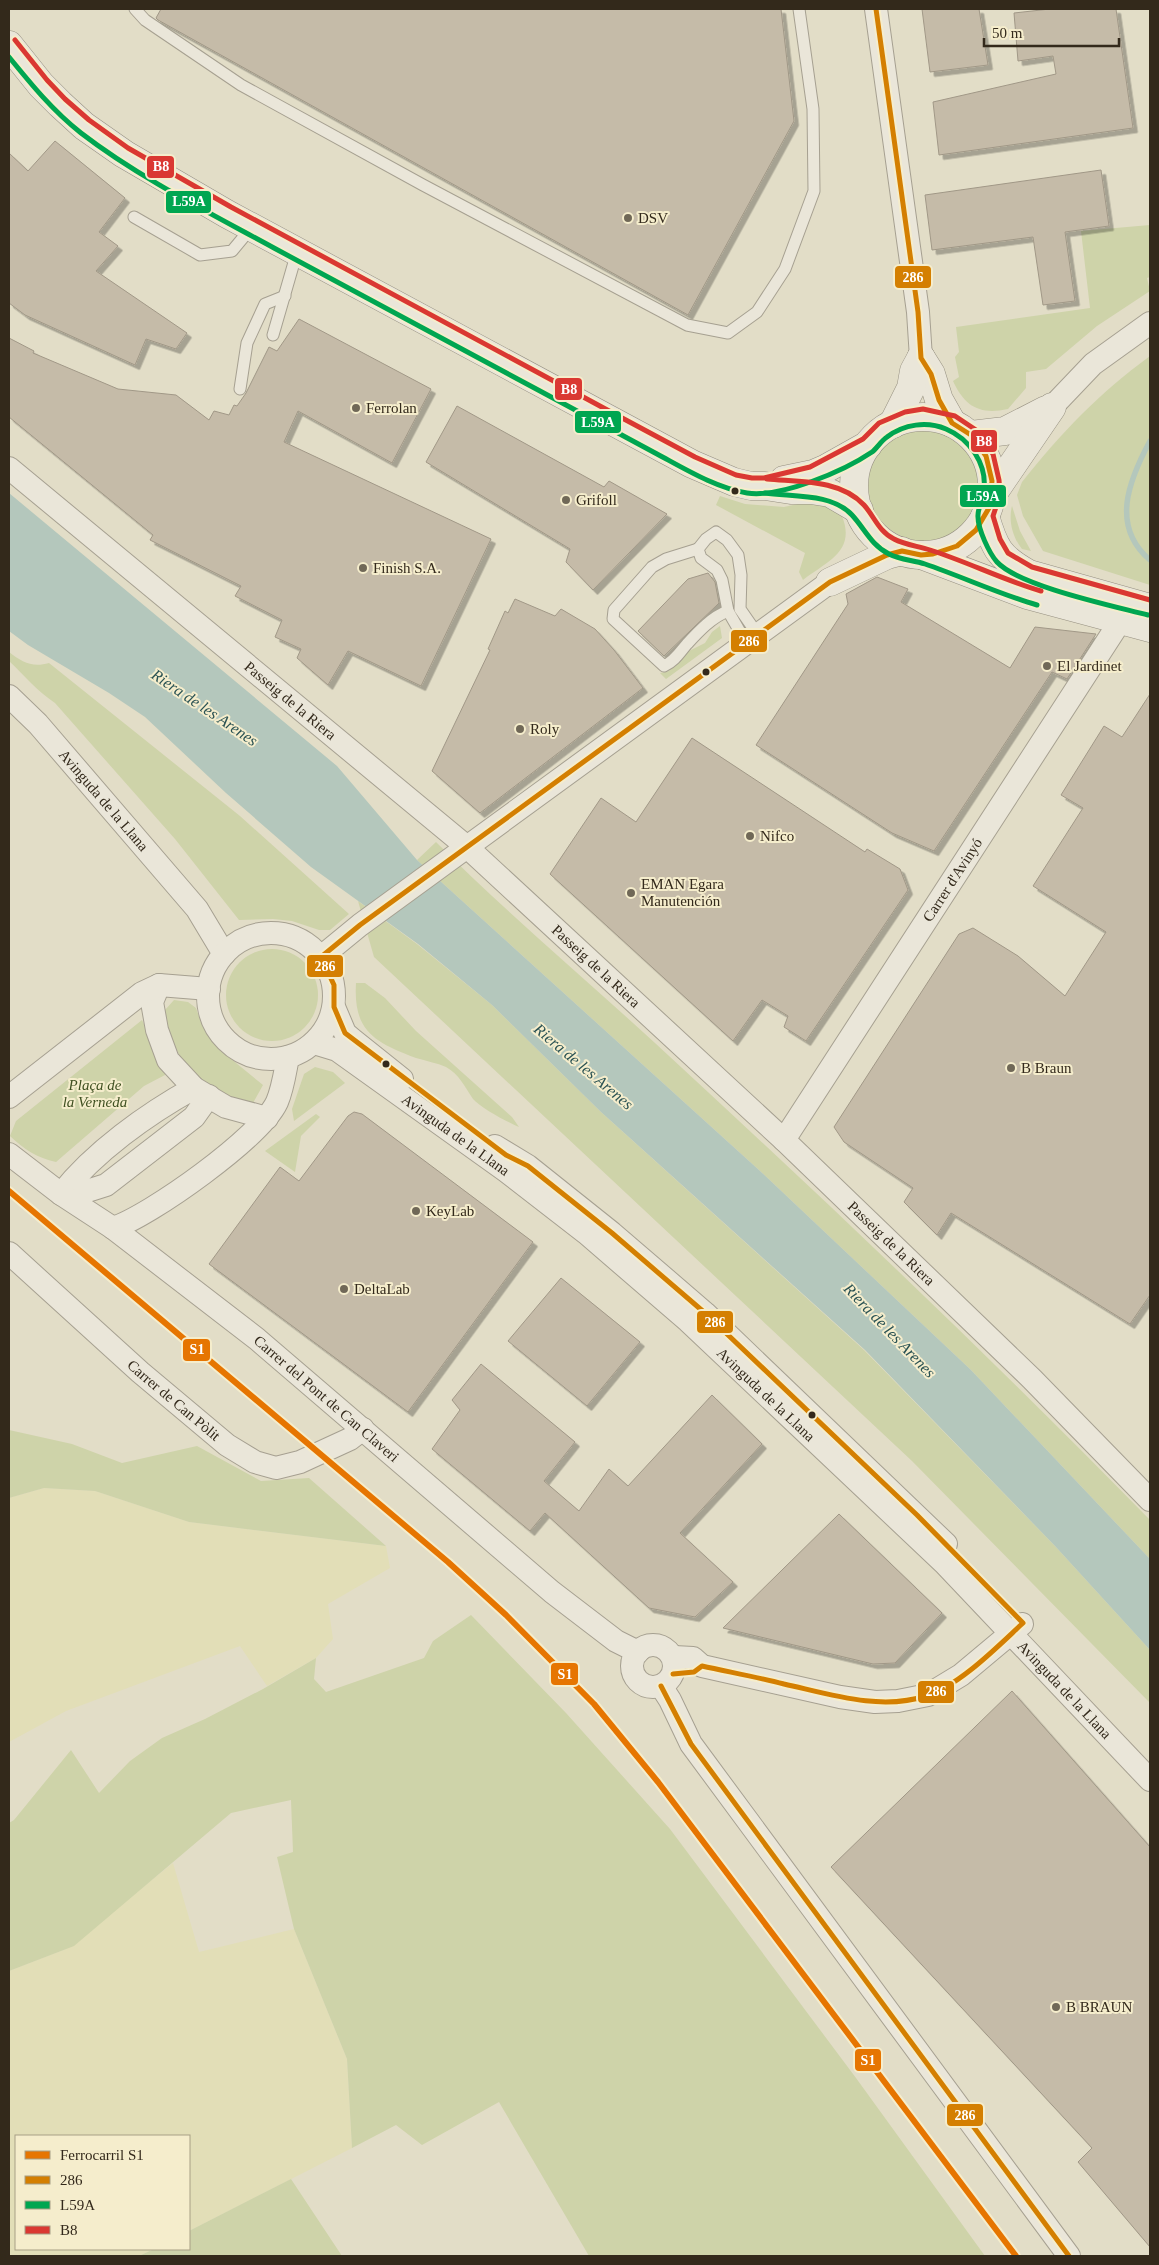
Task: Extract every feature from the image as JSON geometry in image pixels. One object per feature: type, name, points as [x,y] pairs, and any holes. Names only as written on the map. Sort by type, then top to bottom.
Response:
[{"type":"main road","points":[[9,45],[41,85],[84,126],[124,154],[297,252],[692,464],[734,482],[751,486],[830,493],[861,514]]},
{"type":"main road","points":[[893,424],[910,388],[914,371],[921,358],[931,374],[939,400],[961,429],[979,445],[988,462],[992,481],[988,505],[998,551],[1013,566],[1029,574],[1150,608]]},
{"type":"main road","points":[[1052,406],[1014,428],[1005,431],[961,429],[937,418],[922,416],[893,424],[883,430],[868,445],[861,456],[855,477],[856,499],[861,514],[872,532],[881,540],[912,553],[1027,595],[1150,628]]},
{"type":"main road","points":[[830,582],[887,555],[934,554],[957,546],[976,530],[988,505],[1052,406]]},
{"type":"main road","points":[[766,486],[820,471],[868,445]]},
{"type":"main road","points":[[830,582],[848,561],[856,546],[861,514]]},
{"type":"street","points":[[876,9],[918,312],[921,358]]},
{"type":"street","points":[[1052,406],[1093,364],[1150,323]]},
{"type":"street","name":"Passeig de la Riera","points":[[9,468],[459,853],[784,1140],[1032,1379],[1150,1500]]},
{"type":"street","points":[[322,957],[360,925],[830,582]]},
{"type":"street","name":"Carrer d'Avinyó","points":[[784,1140],[1121,620]]},
{"type":"street","name":"Avinguda de la Llana","points":[[9,696],[38,724],[197,908],[214,923],[241,940]]},
{"type":"street","name":"Avinguda de la Llana","points":[[197,908],[224,954]]},
{"type":"street","points":[[262,933],[284,934],[305,942],[322,957],[334,985],[334,1007],[327,1025],[314,1043],[300,1052],[279,1059],[256,1058],[242,1053],[225,1040],[217,1029],[209,1008],[211,976],[224,954],[241,940],[262,933]]},
{"type":"street","points":[[9,1096],[142,992],[159,985],[209,989]]},
{"type":"street","points":[[159,985],[152,1002],[157,1030],[168,1060],[202,1092],[226,1106],[266,1118]]},
{"type":"street","name":"Avinguda de la Llana","points":[[334,1007],[345,1033],[352,1039],[506,1155],[528,1166],[612,1233],[705,1314],[917,1515],[1150,1780]]},
{"type":"street","name":"Avinguda de la Llana","points":[[314,1043],[337,1050],[499,1166],[586,1233],[688,1321],[768,1395],[944,1563],[1017,1628],[1150,1757]]},
{"type":"street","points":[[113,1228],[129,1223],[184,1187],[256,1131],[277,1102],[288,1057]]},
{"type":"street","points":[[61,1194],[84,1192],[106,1185],[194,1117],[202,1092]]},
{"type":"street","name":"Carrer del Pont de Can Claveri","points":[[9,1154],[61,1194],[113,1228],[257,1339],[552,1592],[616,1641],[638,1652]]},
{"type":"street","name":"Carrer de Can Pòlit","points":[[9,1253],[140,1372],[227,1445],[254,1462],[276,1468],[300,1462],[350,1439],[363,1429]]},
{"type":"street","points":[[1017,1628],[961,1675],[928,1695],[898,1701],[875,1702],[840,1697],[702,1666],[694,1672],[669,1673],[652,1688],[637,1680],[633,1672],[632,1663],[643,1647],[655,1644],[666,1648],[669,1673],[670,1700],[690,1744],[1069,2256]]},
{"type":"lane","points":[[135,9],[145,20],[241,85],[422,185],[687,325],[728,333],[757,312],[786,269],[814,191],[813,109],[800,9]]},
{"type":"lane","points":[[134,217],[200,255],[232,251],[252,227]]},
{"type":"lane","points":[[273,335],[297,252]]},
{"type":"lane","points":[[240,388],[247,343],[265,304],[285,296]]},
{"type":"lane","points":[[728,611],[716,616],[671,662],[664,666],[612,620],[614,610],[652,567],[666,559],[698,549],[706,539],[716,532],[727,540],[738,555],[741,575],[740,609],[752,640]]},
{"type":"lane","points":[[698,549],[701,558],[716,570],[722,580],[728,611],[752,640]]},
{"type":"shaded area","points":[[44,1488],[95,1491],[189,1522],[386,1546],[390,1568],[328,1604],[333,1639],[316,1658],[267,1686],[240,1646],[66,1711],[9,1742],[9,1498]]},
{"type":"shaded area","points":[[173,1863],[199,1952],[294,1929],[347,2059],[352,2148],[190,2230],[190,2135],[15,2135],[15,2250],[152,2250],[139,2256],[9,2256],[9,1971],[66,1949]]},
{"type":"green space","points":[[1150,225],[1150,277],[1147,278],[1150,291],[1097,326],[1046,369],[1026,372],[1026,388],[1008,409],[998,411],[981,410],[968,403],[953,381],[959,377],[955,357],[959,352],[956,327],[1090,308],[1081,231]]},
{"type":"green space","points":[[1150,356],[1150,585],[1043,551],[1023,516],[1017,495],[1022,482],[1066,430],[1097,399]]},
{"type":"green space","points":[[924,429],[945,433],[964,445],[976,464],[980,485],[976,506],[964,525],[945,537],[924,541],[903,537],[884,525],[872,506],[868,485],[872,464],[884,445],[903,433]]},
{"type":"green space","points":[[720,496],[745,504],[784,507],[802,503],[823,504],[842,516],[845,538],[842,547],[830,561],[803,580],[799,572],[805,553],[716,505]]},
{"type":"green space","points":[[1012,506],[1020,531],[1031,551],[1022,549],[1016,540],[1011,523]]},
{"type":"green space","points":[[720,626],[722,638],[666,679],[660,673],[669,671],[689,651],[705,643],[712,632]]},
{"type":"green space","points":[[9,652],[18,659],[28,663],[37,665],[49,663],[240,816],[349,914],[330,930],[319,930],[292,921],[273,919],[239,920],[175,839],[55,703],[9,661]]},
{"type":"green space","points":[[436,842],[489,894],[655,1043],[781,1160],[1090,1459],[1150,1520],[1150,1559],[971,1370],[759,1170],[417,860]]},
{"type":"green space","points":[[358,901],[417,944],[492,1005],[601,1112],[864,1350],[1055,1546],[1150,1650],[1150,1703],[912,1461],[374,957]]},
{"type":"green space","points":[[272,949],[290,952],[305,962],[315,977],[318,995],[315,1013],[305,1028],[290,1038],[272,1041],[254,1038],[239,1028],[229,1013],[226,995],[229,977],[239,962],[254,952]]},
{"type":"green space","points":[[356,983],[365,983],[385,998],[416,1031],[512,1117],[519,1127],[477,1103],[451,1070],[401,1052],[378,1040],[363,1024],[358,1013]]},
{"type":"green space","points":[[174,1000],[188,1002],[196,1008],[203,1027],[225,1054],[263,1085],[253,1103],[240,1104],[211,1091],[186,1069],[166,1028],[165,1010]]},
{"type":"green space","name":"Plaça de la Verneda","points":[[142,1020],[165,1067],[165,1075],[144,1086],[56,1162],[31,1152],[10,1136],[16,1121]]},
{"type":"green space","points":[[315,1067],[333,1072],[345,1083],[294,1121],[292,1109],[304,1074]]},
{"type":"green space","points":[[316,1114],[320,1117],[301,1136],[295,1172],[265,1151]]},
{"type":"green space","points":[[9,1430],[72,1444],[122,1463],[197,1446],[261,1481],[309,1478],[386,1546],[189,1522],[95,1491],[44,1488],[9,1498]]},
{"type":"green space","points":[[471,1615],[566,1713],[670,1829],[856,2078],[985,2256],[589,2256],[499,2102],[422,2145],[396,2125],[352,2148],[347,2059],[294,1929],[277,1857],[293,1852],[291,1800],[231,1813],[74,1946],[9,1971],[9,1823],[14,1820],[71,1750],[99,1793],[130,1761],[162,1738],[205,1719],[263,1689],[316,1658],[314,1679],[326,1692],[424,1658],[433,1641]]},
{"type":"green space","points":[[291,2179],[342,2256],[139,2256],[152,2250],[190,2250],[190,2230]]},
{"type":"water","name":"Riera de les Arenes","points":[[9,493],[337,766],[417,860],[759,1170],[971,1370],[1150,1559],[1150,1650],[1055,1546],[865,1350],[601,1112],[492,1005],[418,944],[311,867],[226,793],[145,717],[109,693],[28,645],[9,631]]},
{"type":"building","name":"DSV","points":[[161,9],[781,9],[794,121],[688,315],[158,20],[156,18]]},
{"type":"building","points":[[922,9],[979,9],[988,65],[930,72]]},
{"type":"building","points":[[1050,9],[1116,9],[1133,128],[939,155],[933,102],[1056,74],[1053,56],[1018,61],[1014,13]]},
{"type":"building","points":[[55,141],[125,198],[99,232],[118,246],[96,271],[187,333],[176,349],[146,339],[135,365],[25,315],[9,303],[9,153],[28,171]]},
{"type":"building","points":[[1101,170],[1109,226],[1065,232],[1075,301],[1043,305],[1033,237],[932,250],[925,195]]},
{"type":"building","points":[[299,319],[431,389],[392,463],[298,411],[284,442],[491,539],[421,686],[348,651],[328,685],[297,658],[301,649],[275,637],[282,620],[235,596],[241,586],[150,540],[153,535],[9,417],[9,338],[34,351],[33,353],[118,389],[176,395],[209,420],[214,411],[229,415],[234,405],[237,406],[246,393],[269,347],[277,351]]},
{"type":"building","name":"Grifoll","points":[[457,406],[604,487],[609,481],[667,514],[593,590],[566,562],[570,549],[426,462]]},
{"type":"building","points":[[708,573],[715,582],[719,603],[664,656],[638,631],[688,579]]},
{"type":"building","points":[[877,577],[908,589],[901,602],[1010,668],[1035,627],[1096,634],[1067,679],[1052,672],[934,851],[892,833],[756,745],[848,604],[846,594]]},
{"type":"building","name":"Roly","points":[[515,599],[555,616],[561,609],[595,629],[643,688],[480,813],[432,771],[490,650],[488,649],[505,611],[508,613]]},
{"type":"building","name":"B Braun","points":[[1150,694],[1150,1295],[1130,1324],[951,1213],[937,1235],[904,1202],[913,1188],[844,1142],[834,1127],[959,934],[973,928],[1018,956],[1065,996],[1106,932],[1033,886],[1083,808],[1061,795],[1104,726],[1122,737]]},
{"type":"building","points":[[692,738],[865,852],[867,849],[900,869],[908,890],[806,1041],[784,1027],[788,1016],[762,1000],[733,1041],[550,874],[601,798],[636,822]]},
{"type":"building","points":[[354,1112],[362,1114],[533,1242],[408,1412],[209,1264],[280,1167],[299,1181],[348,1116]]},
{"type":"building","points":[[561,1278],[640,1342],[587,1406],[508,1341]]},
{"type":"building","points":[[481,1364],[575,1442],[544,1481],[579,1511],[609,1469],[628,1486],[712,1395],[762,1444],[680,1533],[733,1582],[695,1617],[649,1608],[545,1513],[530,1531],[432,1449],[460,1410],[452,1400]]},
{"type":"building","points":[[839,1514],[942,1613],[895,1663],[873,1664],[723,1628]]},
{"type":"building","name":"B BRAUN","points":[[1012,1691],[1150,1847],[1150,2247],[1078,2162],[1092,2148],[831,1867]]},
{"type":"waterway","points":[[1150,441],[1136,471],[1127,502],[1127,518],[1130,533],[1138,547],[1150,560]]},
{"type":"rail line","name":"S1","points":[[9,1191],[448,1562],[506,1615],[594,1704],[658,1782],[1016,2256]]},
{"type":"transit line","name":"286","points":[[673,1674],[694,1672],[702,1666],[855,1699],[891,1702],[909,1700],[939,1691],[952,1683],[990,1654],[1023,1623],[917,1515],[705,1313],[612,1233],[528,1166],[506,1155],[345,1033],[334,1007],[334,985],[321,957],[360,925],[830,582],[887,555],[902,551],[921,555],[933,554],[957,546],[976,530],[989,508],[992,481],[986,456],[971,435],[952,423],[939,400],[931,374],[921,358],[918,312],[876,9]]},
{"type":"transit line","name":"B8","points":[[15,40],[65,99],[89,120],[128,148],[231,207],[624,419],[695,457],[736,475],[764,478],[810,467],[863,439],[879,423],[905,412],[923,409],[955,416],[976,430],[993,454],[999,480],[1000,495],[993,516],[1000,539],[1008,553],[1032,567],[1150,600]]},
{"type":"transit line","name":"L59A","points":[[9,57],[61,116],[81,133],[126,165],[200,208],[340,284],[679,466],[724,487],[747,493],[761,493],[812,482],[872,452],[885,439],[901,429],[916,425],[931,425],[955,433],[975,453],[983,471],[984,493],[979,507],[978,522],[985,541],[997,562],[1008,571],[1045,587],[1148,615]]},
{"type":"transit line","name":"B8","points":[[767,479],[819,483],[843,490],[864,505],[884,532],[894,539],[944,555],[1041,591]]},
{"type":"transit line","name":"L59A","points":[[765,493],[811,497],[834,503],[852,515],[877,546],[889,554],[925,564],[1037,605]]},
{"type":"transit line","name":"286","points":[[661,1686],[691,1744],[1069,2256]]},
{"type":"place","name":"DSV","points":[[628,218]]},
{"type":"place","name":"Ferrolan","points":[[356,408]]},
{"type":"place","name":"Grifoll","points":[[566,500]]},
{"type":"place","name":"Finish S.A.","points":[[363,568]]},
{"type":"place","name":"El Jardinet","points":[[1047,666]]},
{"type":"place","name":"Roly","points":[[520,729]]},
{"type":"place","name":"Nifco","points":[[750,836]]},
{"type":"place","name":"EMAN Egara Manutención","points":[[631,893]]},
{"type":"place","name":"B Braun","points":[[1011,1068]]},
{"type":"place","name":"KeyLab","points":[[416,1211]]},
{"type":"place","name":"DeltaLab","points":[[344,1289]]},
{"type":"place","name":"B BRAUN","points":[[1056,2007]]}]
